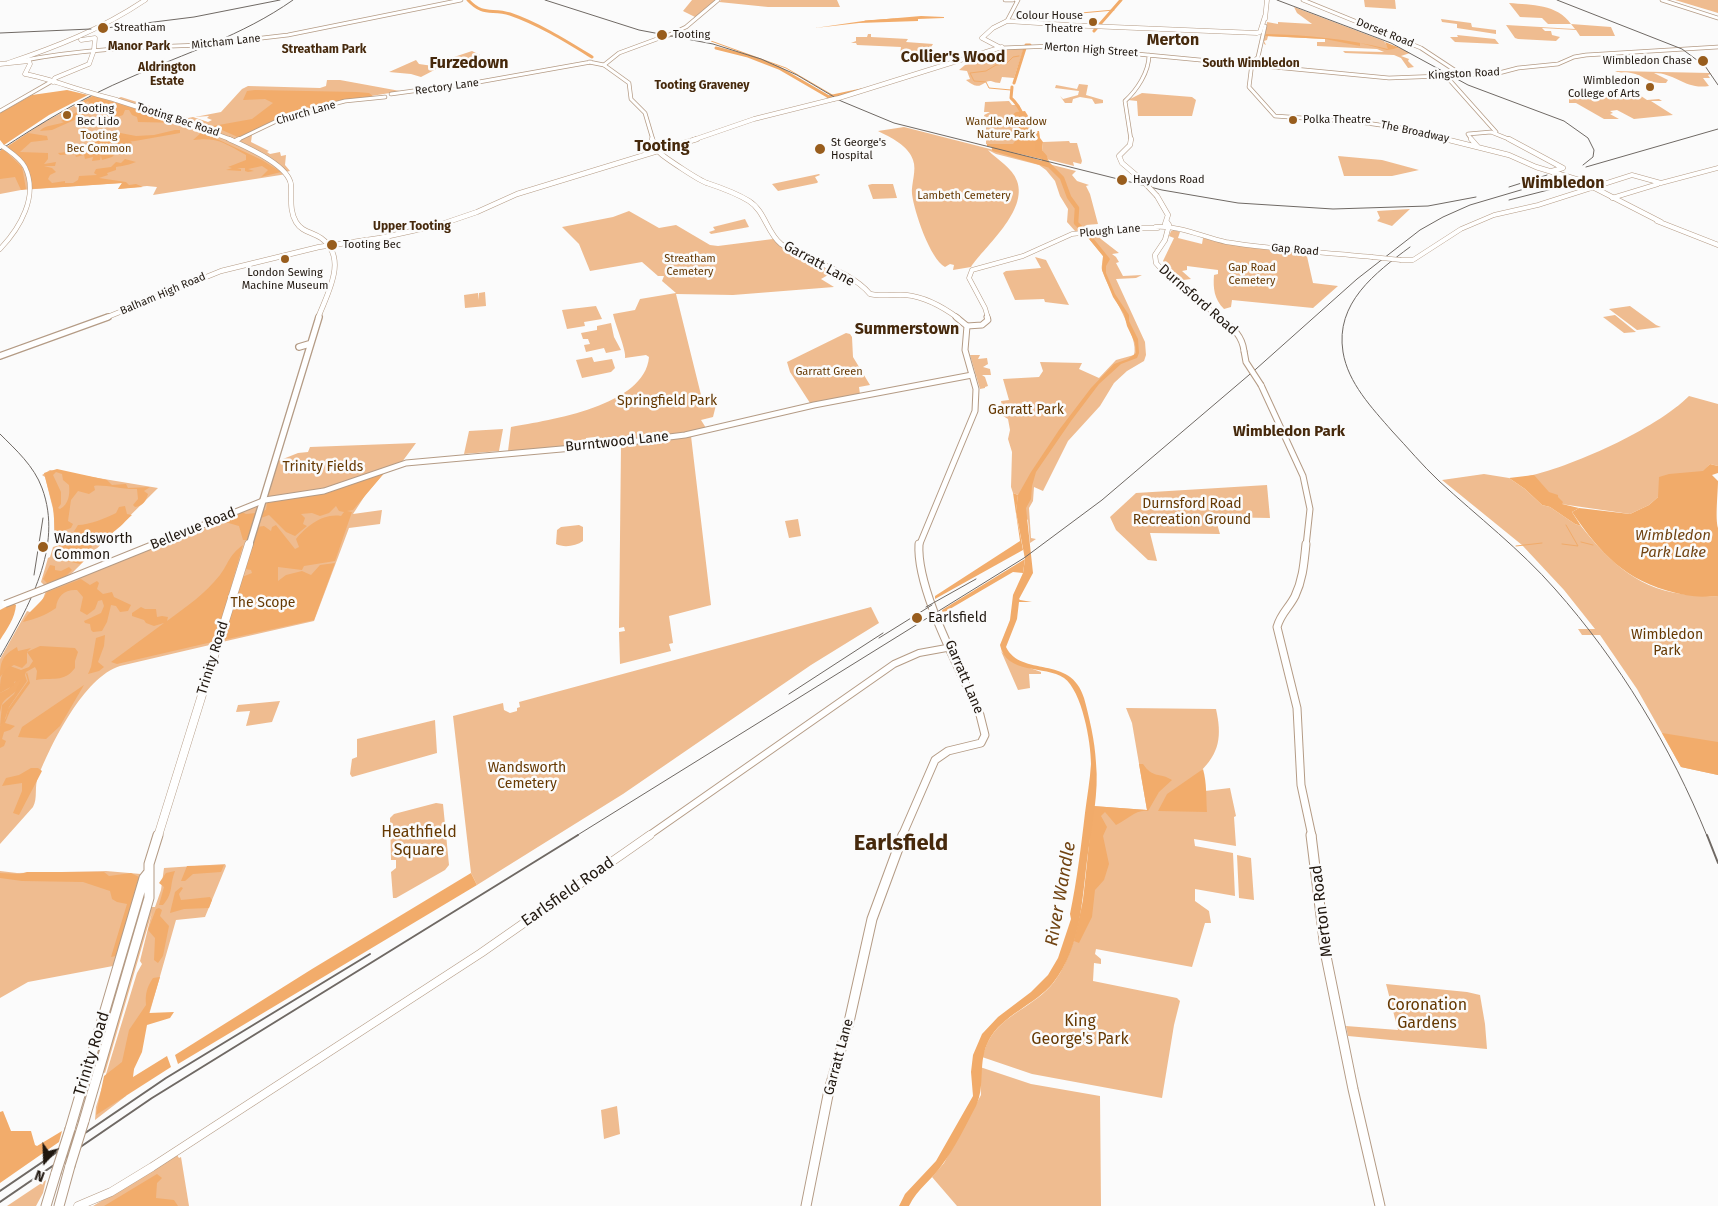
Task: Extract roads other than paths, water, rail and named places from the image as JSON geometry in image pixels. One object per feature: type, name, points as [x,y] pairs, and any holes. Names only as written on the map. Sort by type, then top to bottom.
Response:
[{"type":"highway","points":[[74,40],[113,21],[143,0]]},
{"type":"highway","points":[[1259,34],[1265,26],[1267,0]]},
{"type":"highway","points":[[1259,34],[1265,16]]},
{"type":"highway","points":[[1004,47],[985,41],[983,37],[998,25],[1008,21],[1259,34]]},
{"type":"highway","points":[[0,64],[20,60],[93,31]]},
{"type":"highway","points":[[54,80],[88,64],[94,50],[95,38],[66,42]]},
{"type":"highway","name":"Balham High Road","points":[[0,356],[86,326],[221,271],[286,254],[329,245],[388,237],[434,226],[478,212],[510,197],[706,137],[752,120],[839,98],[1004,47]]},
{"type":"highway","points":[[20,60],[30,60]]},
{"type":"highway","name":"Tooting Bec Road","points":[[30,60],[31,63],[25,74],[54,80],[201,126],[235,141],[288,174],[291,178],[291,209],[298,226],[329,245]]},
{"type":"highway","name":"Trinity Road","points":[[59,1206],[150,898],[149,864],[309,345],[334,277],[335,262],[329,245]]},
{"type":"highway","points":[[299,347],[309,345]]},
{"type":"highway","name":"Trinity Road","points":[[46,1206],[144,878],[148,873]]},
{"type":"main road","name":"Mitcham Lane","points":[[30,60],[54,54],[94,50],[163,45],[202,45],[286,35],[460,0]]},
{"type":"main road","points":[[604,65],[619,52],[667,36],[686,27],[718,0]]},
{"type":"main road","points":[[1005,0],[1015,2],[1008,21]]},
{"type":"main road","name":"Dorset Road","points":[[1303,0],[1421,48],[1462,75]]},
{"type":"main road","points":[[1662,0],[1718,18]]},
{"type":"main road","points":[[1252,63],[1258,59],[1259,34]]},
{"type":"main road","name":"Merton High Street","points":[[1004,47],[1056,46],[1252,63]]},
{"type":"main road","name":"Kingston Road","points":[[1252,63],[1326,70],[1381,78],[1446,76],[1495,74],[1518,68],[1552,65],[1586,55],[1718,47]]},
{"type":"main road","points":[[1149,55],[1149,61],[1136,91],[1124,102],[1129,120],[1131,140],[1128,148],[1119,156],[1122,163],[1157,198],[1168,215],[1166,228]]},
{"type":"main road","name":"Rectory Lane","points":[[383,97],[584,63],[591,62],[604,65]]},
{"type":"main road","name":"The Broadway","points":[[1252,63],[1249,82],[1250,90],[1275,116],[1379,124],[1411,130],[1514,156],[1550,171],[1559,172]]},
{"type":"main road","name":"Garratt Lane","points":[[604,65],[629,83],[631,99],[645,113],[654,142],[660,151],[706,183],[719,186],[753,204],[775,238],[796,253],[843,274],[864,287],[870,294],[909,296],[923,299],[948,310],[967,326],[965,350],[977,396],[975,411],[956,452],[917,550],[924,585],[979,712],[985,730],[985,738],[981,743],[948,751],[935,760],[895,854],[872,919],[849,1022],[829,1090],[806,1206]]},
{"type":"main road","points":[[1446,76],[1496,132],[1563,168],[1559,172],[1594,187],[1654,220],[1718,246]]},
{"type":"main road","points":[[0,111],[54,80]]},
{"type":"main road","name":"Church Lane","points":[[235,141],[288,116],[345,101],[383,97]]},
{"type":"main road","points":[[1479,147],[1468,136],[1469,134],[1496,132]]},
{"type":"main road","points":[[1464,143],[1473,142]]},
{"type":"main road","points":[[0,249],[15,232],[29,198],[25,168],[2,146]]},
{"type":"main road","points":[[1612,198],[1659,183],[1718,168]]},
{"type":"main road","points":[[1594,187],[1635,175],[1659,183]]},
{"type":"main road","name":"Gap Road","points":[[1166,228],[1247,245],[1413,260],[1479,220],[1538,205],[1594,187]]},
{"type":"main road","name":"Plough Lane","points":[[967,326],[982,325],[988,320],[984,302],[971,286],[969,279],[972,270],[1022,257],[1068,235],[1088,232],[1166,228]]},
{"type":"main road","name":"Durnsford Road","points":[[1166,228],[1163,243],[1155,255],[1155,260],[1159,267],[1237,332],[1243,341],[1246,362],[1267,394],[1303,476],[1310,510],[1303,575],[1294,598],[1280,616]]},
{"type":"main road","name":"Burntwood Lane","points":[[261,502],[324,490],[406,463],[658,439],[822,403],[972,375]]},
{"type":"main road","name":"Bellevue Road","points":[[2,605],[261,502]]},
{"type":"main road","name":"Merton Road","points":[[1280,616],[1277,622],[1278,629],[1297,708],[1302,785],[1314,848],[1326,956],[1353,1089],[1380,1206]]},
{"type":"main road","name":"Earlsfield Road","points":[[78,1206],[111,1192],[481,953],[894,664],[919,653],[952,647]]},
{"type":"water","points":[[112,138],[127,138],[132,143],[112,157],[102,160],[101,156],[95,155],[101,144],[110,141]]},
{"type":"water","points":[[1089,233],[1110,259],[1106,266],[1106,273],[1115,294],[1129,315],[1129,321],[1138,339],[1139,353],[1137,358],[1121,364],[1099,384],[1036,472],[1031,499],[1026,508],[1033,573],[1019,599],[1032,602],[1019,602],[1017,619],[1006,647],[1013,656],[1023,662],[1058,671],[1068,676],[1078,684],[1086,705],[1092,729],[1097,785],[1079,921],[1070,954],[1063,969],[1053,983],[1046,991],[1002,1024],[989,1040],[983,1057],[979,1098],[951,1151],[909,1206],[899,1206],[905,1194],[936,1161],[973,1096],[971,1072],[973,1055],[982,1034],[998,1017],[1031,992],[1048,975],[1058,958],[1071,919],[1070,914],[1079,864],[1091,764],[1084,718],[1076,694],[1064,678],[1056,674],[1027,668],[1010,661],[1000,645],[1010,620],[1013,595],[1023,573],[1025,559],[1016,512],[1018,495],[1059,430],[1091,388],[1114,364],[1128,359],[1136,353],[1135,343],[1124,314],[1113,297],[1102,270],[1103,256],[1085,234]]},
{"type":"water","name":"Wimbledon Park Lake","points":[[1710,464],[1718,466],[1718,473],[1712,475],[1718,481],[1718,596],[1702,597],[1681,594],[1658,588],[1628,573],[1604,552],[1582,527],[1572,512],[1579,508],[1630,514],[1649,505],[1658,497],[1659,477],[1669,474],[1703,471]]},
{"type":"water","points":[[40,646],[75,648],[78,652],[75,668],[71,673],[62,678],[36,680],[37,671],[35,667],[26,672],[27,681],[9,707],[4,722],[0,726],[2,705],[14,694],[21,680],[14,682],[14,685],[0,693],[2,674],[10,666],[21,670],[29,667],[33,661],[27,652]]},
{"type":"waterway","points":[[468,0],[479,9],[503,12],[531,23],[592,57]]},
{"type":"waterway","name":"River Wandle","points":[[1094,31],[1121,0]]},
{"type":"waterway","points":[[1015,19],[1114,10]]},
{"type":"waterway","points":[[865,21],[894,19]]},
{"type":"waterway","points":[[711,41],[786,68],[834,96]]},
{"type":"waterway","name":"River Wandle","points":[[1014,83],[1026,45],[1030,45]]},
{"type":"waterway","points":[[716,48],[748,56],[779,68],[829,97]]},
{"type":"waterway","points":[[1011,90],[989,88],[986,82],[974,81],[970,73],[986,71],[996,65],[1006,64],[1013,57],[1019,56]]},
{"type":"waterway","name":"River Wandle","points":[[1012,87],[1011,98],[1021,110],[1032,132],[1032,137],[1038,143],[1037,148],[1045,157],[1044,160],[1062,178],[1069,197],[1077,208],[1076,223],[1089,236]]},
{"type":"waterway","points":[[829,97],[861,90]]},
{"type":"waterway","points":[[994,149],[1048,165]]},
{"type":"waterway","points":[[1562,544],[1578,546],[1566,525]]},
{"type":"waterway","points":[[1581,542],[1593,545]]},
{"type":"waterway","points":[[1516,546],[1542,543]]},
{"type":"tram line","points":[[1277,0],[1391,43],[1468,85],[1564,121],[1588,138],[1594,150],[1593,157],[1583,165]]},
{"type":"tram line","points":[[1509,187],[1547,175]]},
{"type":"railway","points":[[106,28],[194,17],[280,0]]},
{"type":"railway","points":[[0,150],[47,120],[96,93],[233,34],[274,13],[293,0]]},
{"type":"railway","points":[[545,0],[639,30],[713,44],[761,59],[797,75],[841,101],[894,123],[1162,190],[1238,203],[1333,209],[1428,206],[1476,197]]},
{"type":"railway","points":[[1557,0],[1682,49],[1705,66],[1718,85]]},
{"type":"railway","points":[[0,33],[91,29]]},
{"type":"railway","points":[[1586,167],[1718,129]]},
{"type":"railway","points":[[576,836],[1024,558],[1102,500],[1256,369],[1357,279],[1420,230],[1470,205],[1558,179]]},
{"type":"railway","points":[[1509,200],[1560,187]]},
{"type":"railway","points":[[1410,247],[1384,267],[1360,291],[1351,304],[1345,319],[1342,334],[1343,352],[1355,385],[1369,404],[1421,463],[1542,574],[1601,645],[1642,706],[1660,738],[1693,803],[1707,836]]},
{"type":"railway","points":[[0,434],[24,459],[39,480],[48,510],[49,532],[40,576],[21,618],[0,657]]},
{"type":"railway","points":[[34,575],[43,518]]},
{"type":"railway","points":[[926,607],[976,579]]},
{"type":"railway","points":[[879,638],[932,605]]},
{"type":"railway","points":[[789,694],[883,633]]},
{"type":"railway","points":[[0,1202],[152,1098],[578,835]]},
{"type":"railway","points":[[1707,835],[1718,863]]},
{"type":"railway","points":[[0,1191],[166,1078],[370,954]]},
{"type":"place","name":"Colour House Theatre","points":[[1093,22]]},
{"type":"place","name":"Streatham","points":[[103,28]]},
{"type":"place","name":"Tooting","points":[[662,35]]},
{"type":"place","name":"Wimbledon Chase","points":[[1703,61]]},
{"type":"place","name":"Wimbledon College of Arts","points":[[1650,87]]},
{"type":"place","name":"Tooting Bec Lido","points":[[67,115]]},
{"type":"place","name":"Polka Theatre","points":[[1293,120]]},
{"type":"place","name":"St George's Hospital","points":[[820,149]]},
{"type":"place","name":"Haydons Road","points":[[1122,180]]},
{"type":"place","name":"Tooting Bec","points":[[332,245]]},
{"type":"place","name":"London Sewing Machine Museum","points":[[285,259]]},
{"type":"place","name":"Wandsworth Common","points":[[43,547]]},
{"type":"place","name":"Earlsfield","points":[[917,618]]},
{"type":"district","name":"Merton","points":[[1173,41]]},
{"type":"district","name":"Manor Park","points":[[139,47]]},
{"type":"district","name":"Streatham Park","points":[[324,50]]},
{"type":"district","name":"Collier's Wood","points":[[953,58]]},
{"type":"district","name":"Furzedown","points":[[469,64]]},
{"type":"district","name":"South Wimbledon","points":[[1251,64]]},
{"type":"district","name":"Aldrington Estate","points":[[167,75]]},
{"type":"district","name":"Tooting Graveney","points":[[702,86]]},
{"type":"district","name":"Tooting","points":[[662,147]]},
{"type":"district","name":"Wimbledon","points":[[1563,184]]},
{"type":"district","name":"Upper Tooting","points":[[412,227]]},
{"type":"district","name":"Summerstown","points":[[907,330]]},
{"type":"district","name":"Wimbledon Park","points":[[1289,432]]},
{"type":"district","name":"Earlsfield","points":[[901,844]]},
{"type":"park label","name":"Wandle Meadow Nature Park","points":[[1006,128]]},
{"type":"park label","name":"Tooting Bec Common","points":[[99,142]]},
{"type":"park label","name":"Lambeth Cemetery","points":[[964,196]]},
{"type":"park label","name":"Streatham Cemetery","points":[[690,265]]},
{"type":"park label","name":"Gap Road Cemetery","points":[[1252,274]]},
{"type":"park label","name":"Garratt Green","points":[[829,372]]},
{"type":"park label","name":"Springfield Park","points":[[667,401]]},
{"type":"park label","name":"Garratt Park","points":[[1026,410]]},
{"type":"park label","name":"Trinity Fields","points":[[323,467]]},
{"type":"park label","name":"Durnsford Road Recreation Ground","points":[[1192,512]]},
{"type":"park label","name":"The Scope","points":[[263,603]]},
{"type":"park label","name":"Wandsworth Cemetery","points":[[527,776]]},
{"type":"park label","name":"Heathfield Square","points":[[419,842]]},
{"type":"park label","name":"Coronation Gardens","points":[[1427,1015]]},
{"type":"park label","name":"King George's Park","points":[[1080,1031]]}]
